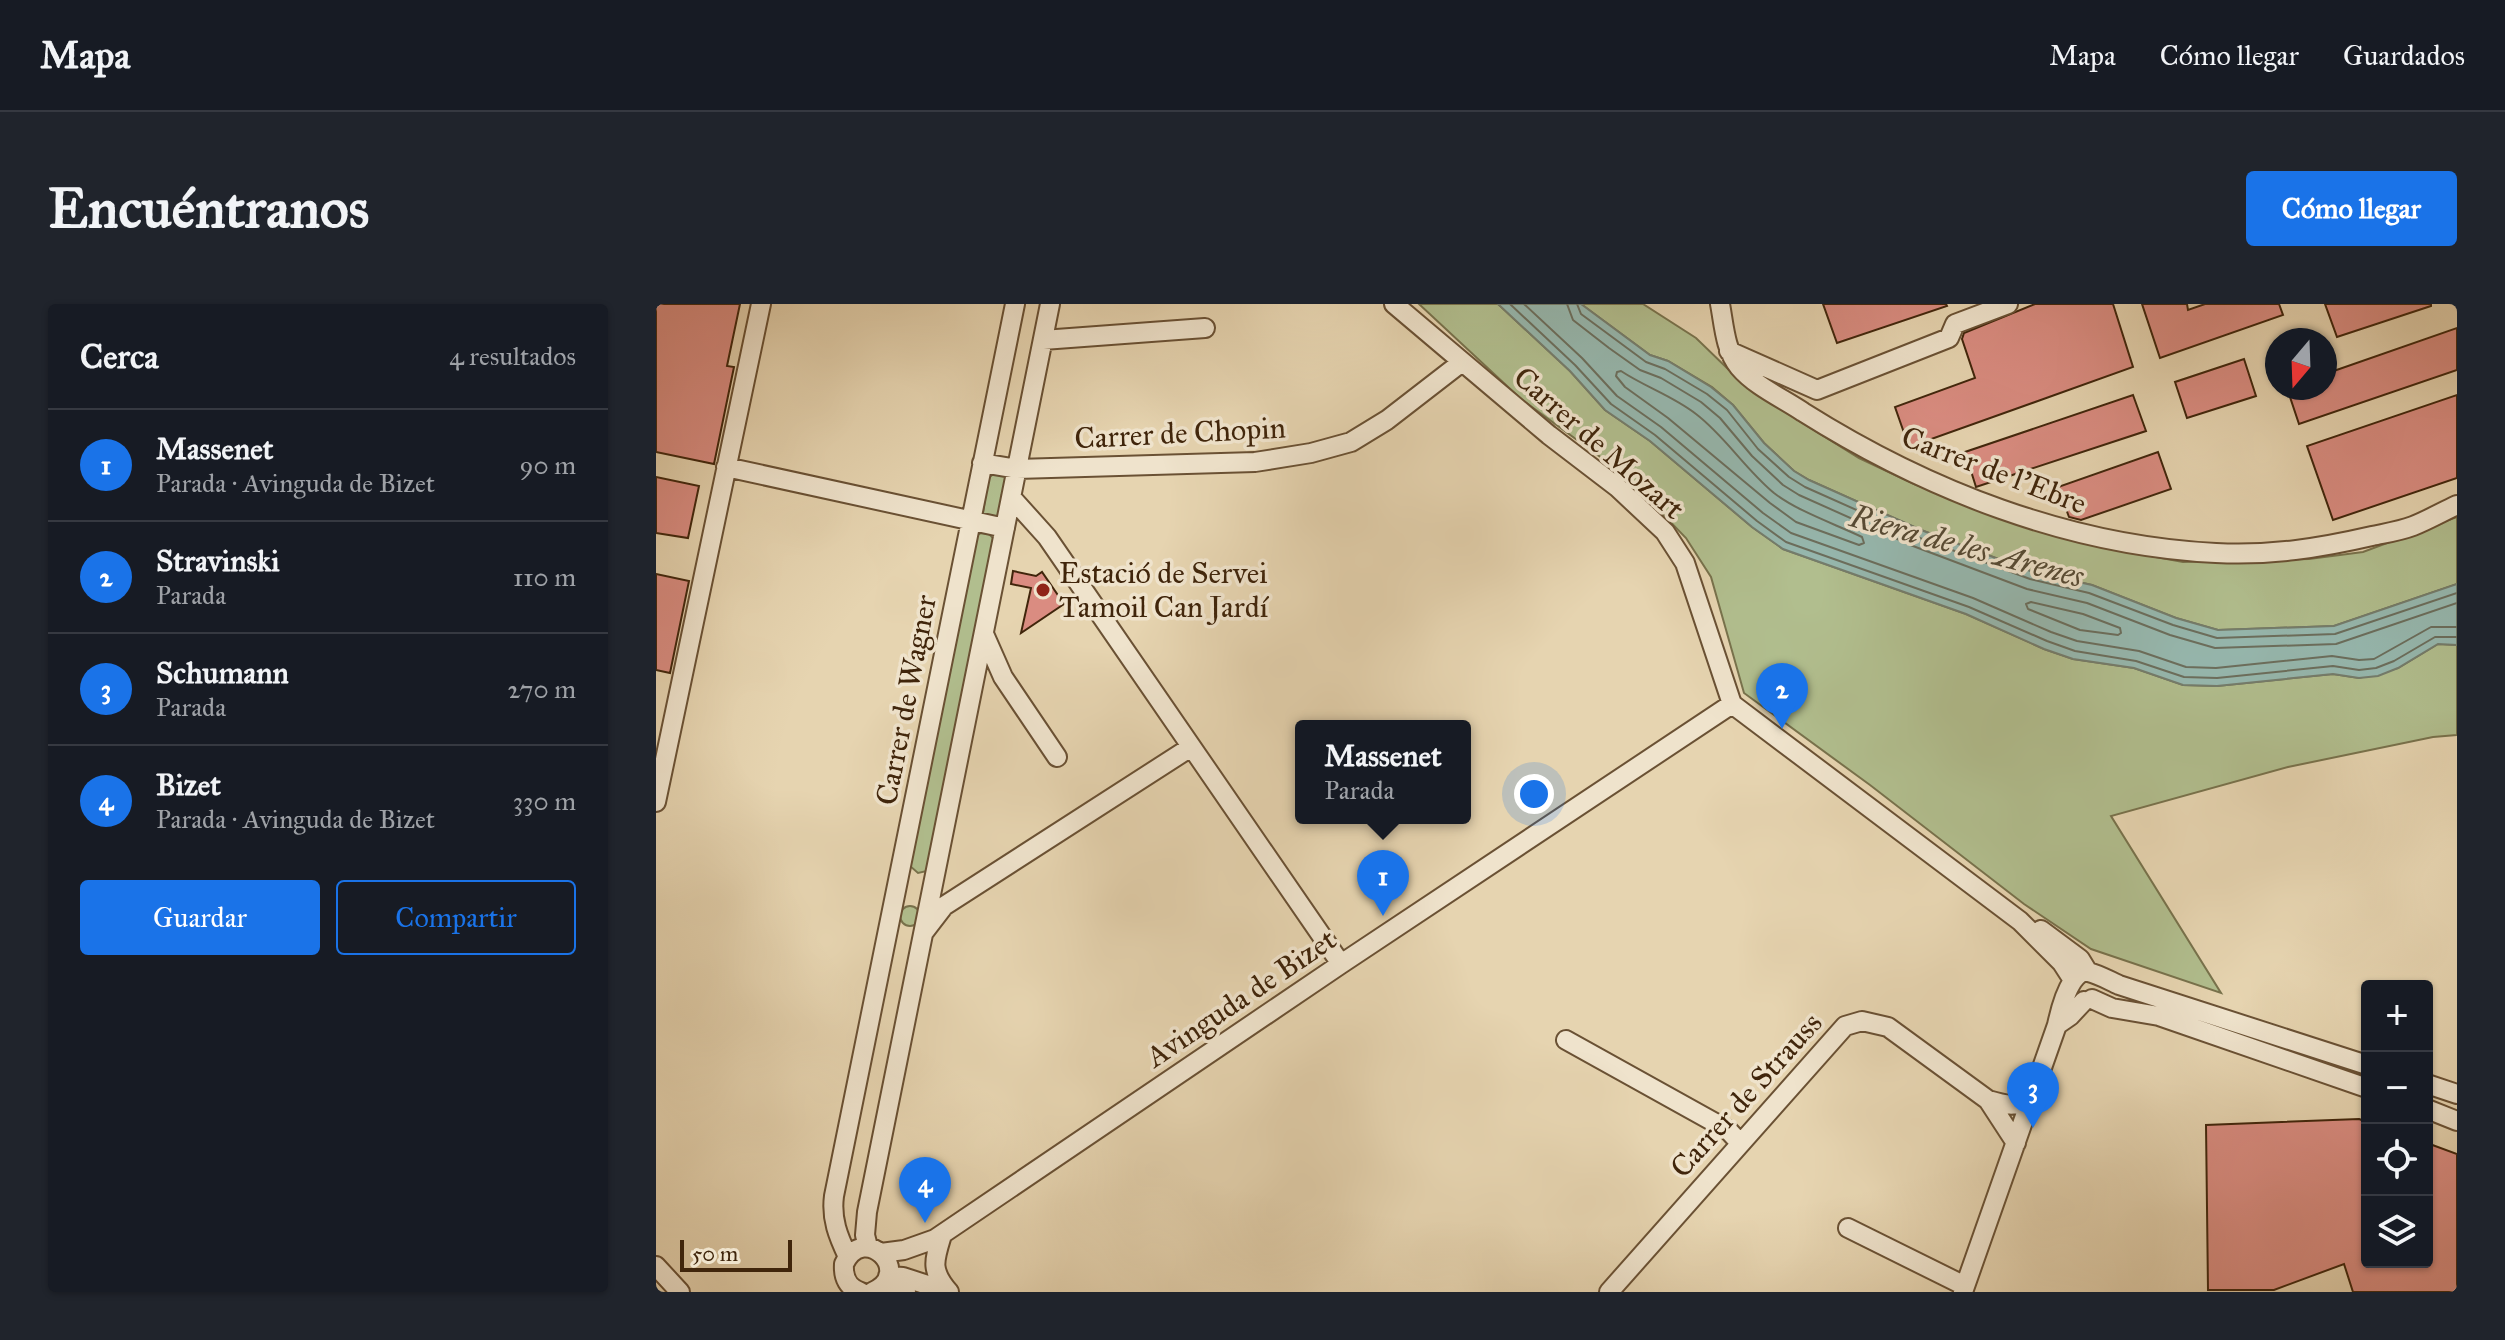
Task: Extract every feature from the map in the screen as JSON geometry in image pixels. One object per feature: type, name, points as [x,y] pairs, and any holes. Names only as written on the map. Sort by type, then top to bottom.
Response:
[{"type":"street","points":[[656,802],[761,304]]},
{"type":"street","name":"Carrer de Wagner","points":[[848,1257],[836,1233],[832,1211],[1015,304]]},
{"type":"street","name":"Carrer de Wagner","points":[[875,1250],[865,1235],[867,1212],[1050,304]]},
{"type":"street","name":"Carrer de Mozart","points":[[1394,304],[1549,435],[1617,487],[1665,532],[1685,563],[1732,704]]},
{"type":"street","name":"Carrer de l'Ebre","points":[[1720,304],[1729,351],[1739,368],[1755,382],[1845,438],[1910,471],[2038,522],[2087,536],[2149,548],[2218,553],[2318,549],[2411,527],[2457,505]]},
{"type":"street","points":[[1729,351],[1817,390],[1949,338],[1955,324],[2008,304]]},
{"type":"street","points":[[1043,340],[1205,328]]},
{"type":"street","name":"Carrer de Chopin","points":[[1017,469],[1255,462],[1311,453],[1351,442],[1387,420],[1462,362]]},
{"type":"street","points":[[982,463],[1017,469]]},
{"type":"street","points":[[726,467],[1005,528]]},
{"type":"street","points":[[1011,497],[1047,537],[1341,964]]},
{"type":"street","points":[[984,634],[1003,677],[1057,757]]},
{"type":"street","points":[[1732,704],[2020,921],[2081,978],[2100,983],[2099,991],[2057,1025]]},
{"type":"street","name":"Avinguda de Bizet","points":[[865,1286],[927,1248],[938,1237],[1341,964],[1732,704]]},
{"type":"street","points":[[888,930],[922,934],[944,906],[1191,747]]},
{"type":"street","points":[[895,892],[929,898]]},
{"type":"street","points":[[2081,978],[2075,997],[2112,1008],[2159,1016],[2361,1086]]},
{"type":"street","points":[[1848,1228],[1964,1289],[2057,1025],[2081,978]]},
{"type":"street","points":[[2081,978],[2119,985],[2361,1063]]},
{"type":"street","name":"Carrer de Strauss","points":[[1609,1292],[1845,1026],[1862,1021],[1888,1027],[1988,1100],[2016,1143]]},
{"type":"street","points":[[1566,1040],[1728,1130],[1740,1143]]},
{"type":"street","points":[[2433,1086],[2457,1094]]},
{"type":"street","points":[[1988,1100],[2020,1105],[2031,1098]]},
{"type":"street","points":[[2433,1111],[2457,1121]]},
{"type":"street","points":[[938,1237],[934,1268],[937,1278],[949,1292]]},
{"type":"street","name":"Avinguda de Bizet","points":[[848,1257],[853,1252],[904,1250],[938,1237]]},
{"type":"street","points":[[865,1286],[886,1258],[875,1250]]},
{"type":"street","points":[[848,1257],[844,1264],[865,1286],[906,1292]]},
{"type":"street","points":[[656,1266],[680,1292]]},
{"type":"street","points":[[865,1286],[903,1277],[925,1290],[949,1292]]},
{"type":"green space","points":[[1419,304],[1498,304],[1570,371],[1605,410],[1650,441],[1752,527],[1783,549],[1966,614],[2073,659],[2134,668],[2183,685],[2217,686],[2333,674],[2359,678],[2398,668],[2438,644],[2457,645],[2457,735],[2433,737],[2288,767],[2111,816],[2221,993],[2091,949],[2024,904],[1744,693],[1711,577],[1686,538],[1625,475],[1521,399]]},
{"type":"green space","points":[[1581,304],[1643,304],[1696,338],[1769,402],[1859,458],[1968,505],[2118,550],[2183,562],[2309,559],[2363,552],[2457,517],[2457,584],[2334,626],[2218,630],[2176,618],[2092,585],[2033,572],[1921,530],[1809,480],[1794,471],[1764,443],[1733,405],[1712,387],[1668,361],[1650,355]]},
{"type":"green space","points":[[996,471],[1007,477],[998,520],[983,513],[988,479]]},
{"type":"green space","points":[[989,534],[994,539],[927,871],[918,873],[910,866],[977,535]]},
{"type":"green space","points":[[910,906],[917,909],[920,916],[917,923],[910,926],[903,923],[900,916],[903,909]]},
{"type":"water","points":[[1498,304],[1581,304],[1650,355],[1668,361],[1711,387],[1733,405],[1764,443],[1794,471],[1809,480],[1921,530],[2033,572],[2092,585],[2176,618],[2218,630],[2334,626],[2457,584],[2457,645],[2438,644],[2378,676],[2359,678],[2333,674],[2217,686],[2183,685],[2134,668],[2073,659],[2044,649],[1966,614],[1783,549],[1752,527],[1650,441],[1605,410],[1570,371]]},
{"type":"building","points":[[656,304],[740,304],[727,366],[734,367],[714,464],[656,452]]},
{"type":"building","points":[[1823,304],[1946,304],[1947,306],[1837,343]]},
{"type":"building","points":[[2035,304],[2113,304],[2133,367],[1909,447],[1895,407],[1975,378],[1962,339],[1964,333]]},
{"type":"building","points":[[2142,304],[2187,304],[2188,310],[2205,304],[2279,304],[2283,315],[2160,358]]},
{"type":"building","points":[[2325,304],[2431,304],[2337,337],[2337,328],[2334,328]]},
{"type":"building","points":[[2457,328],[2457,370],[2299,424],[2291,400],[2337,400],[2337,370]]},
{"type":"building","points":[[2244,359],[2256,396],[2187,418],[2175,382]]},
{"type":"building","points":[[2133,395],[2146,431],[1976,487],[1965,452]]},
{"type":"building","points":[[2457,395],[2457,478],[2333,520],[2307,446]]},
{"type":"building","points":[[2158,452],[2171,489],[2081,520],[2069,517],[2058,487]]},
{"type":"building","points":[[656,477],[699,486],[688,538],[656,533]]},
{"type":"building","name":"Estació de Servei Tamoil Can Jardí","points":[[1013,571],[1036,576],[1042,572],[1064,604],[1021,633],[1031,588],[1011,584]]},
{"type":"building","points":[[656,574],[689,581],[670,673],[656,670]]},
{"type":"building","points":[[2361,1120],[2361,1268],[2433,1268],[2433,1145],[2457,1154],[2457,1292],[2353,1292],[2344,1264],[2274,1290],[2208,1290],[2206,1125]]},
{"type":"place","name":"Estació de Servei Tamoil Can Jardí","points":[[1043,590]]},
{"type":"place","name":"Stravinski","points":[[1782,729]]},
{"type":"place","name":"Massenet","points":[[1383,916]]},
{"type":"place","name":"Schumann","points":[[2033,1128]]},
{"type":"place","name":"Bizet","points":[[925,1223]]},
{"type":"water label","name":"Riera de les Arenes","points":[[1967,546]]}]
